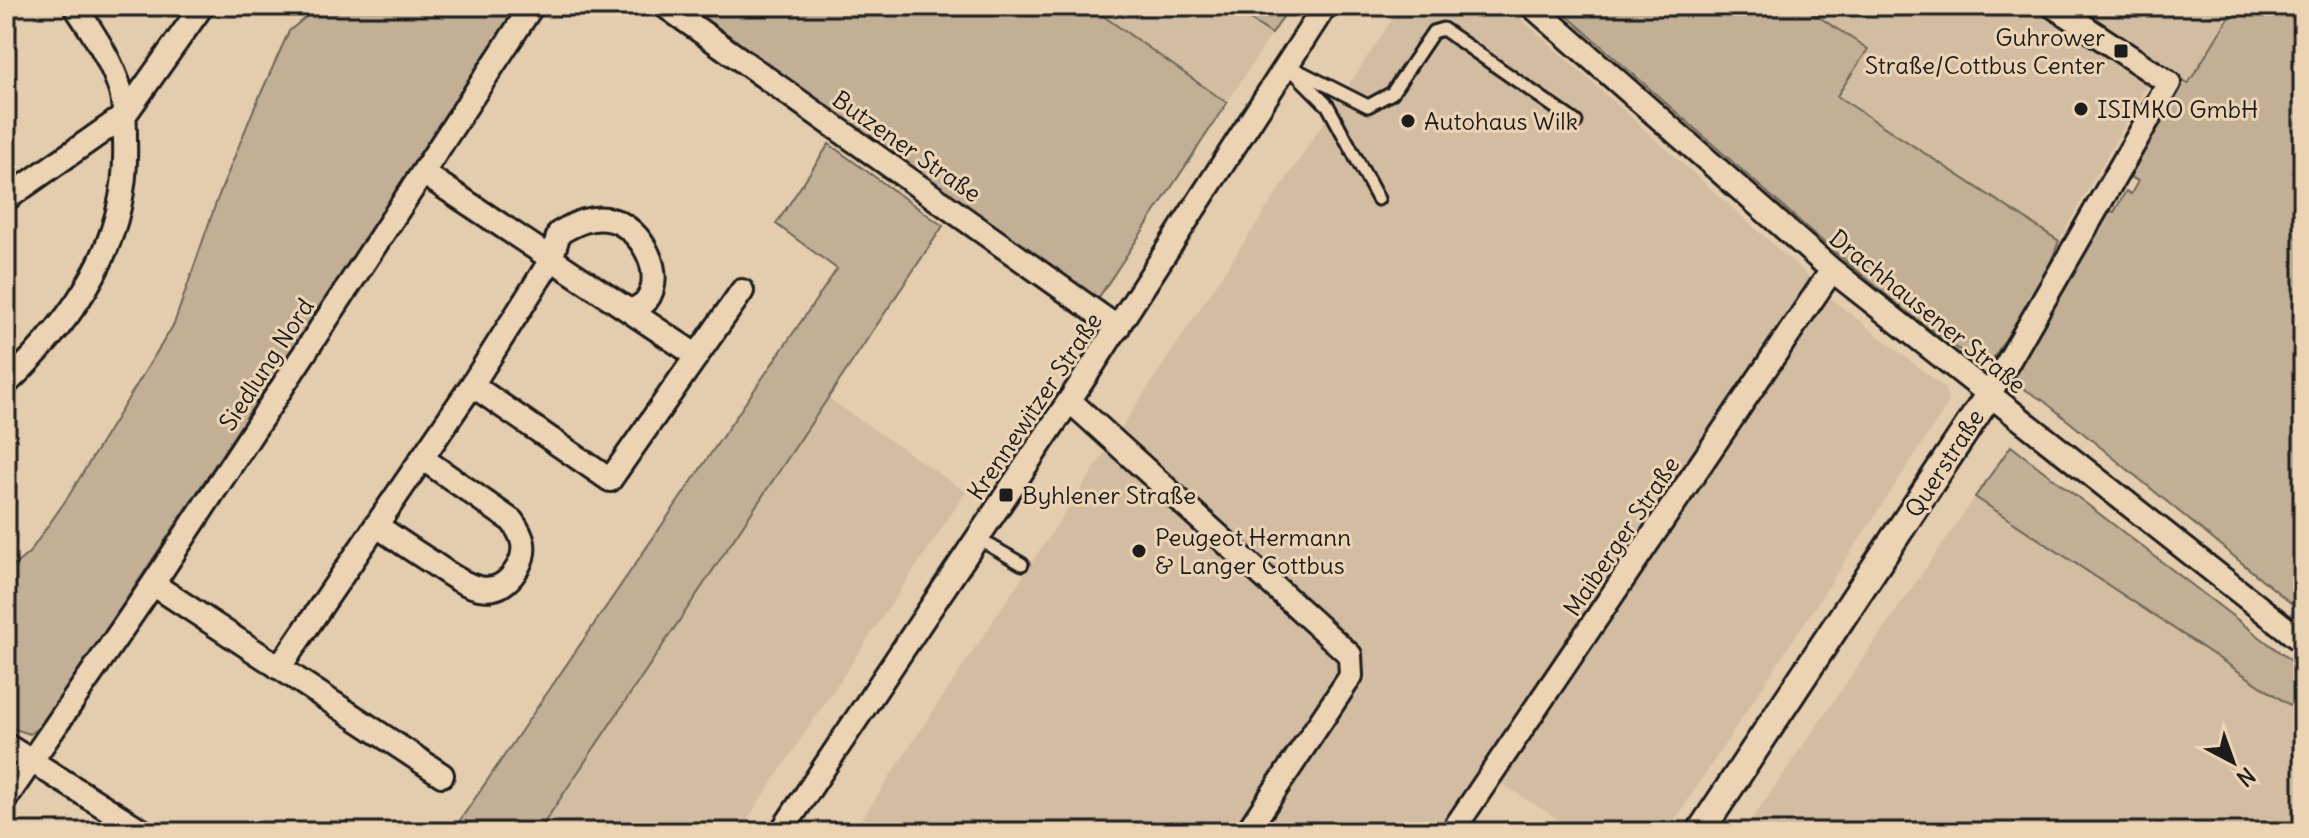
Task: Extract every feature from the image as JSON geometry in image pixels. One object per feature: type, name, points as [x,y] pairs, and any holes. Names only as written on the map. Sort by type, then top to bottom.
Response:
[{"type":"street","points":[[6,384],[68,317],[93,279],[112,237],[126,170],[121,92],[99,43],[75,6]]},
{"type":"street","points":[[6,199],[124,116],[202,6]]},
{"type":"street","name":"Siedlung Nord","points":[[6,798],[153,584],[532,6]]},
{"type":"street","name":"Butzener Straße","points":[[665,6],[1118,328]]},
{"type":"street","name":"Krennewitzer Straße","points":[[781,832],[1070,401],[1325,6]]},
{"type":"street","name":"Drachhausener Straße","points":[[1532,6],[1832,270],[2303,642]]},
{"type":"street","name":"Querstraße","points":[[1700,832],[1989,395],[2169,83],[2053,6]]},
{"type":"street","points":[[423,173],[697,356]]},
{"type":"street","points":[[279,668],[472,385],[551,260],[559,233],[578,221],[595,218],[614,220],[632,232],[646,247],[652,266],[652,288],[645,302],[631,311]]},
{"type":"street","name":"Maiberger Straße","points":[[1452,832],[1832,270]]},
{"type":"street","points":[[472,385],[610,480],[742,291]]},
{"type":"street","points":[[1070,401],[1350,655],[1351,676],[1247,832]]},
{"type":"street","points":[[376,525],[468,587],[487,589],[502,585],[517,568],[525,549],[522,534],[512,521],[422,458]]},
{"type":"street","points":[[153,584],[442,775]]},
{"type":"street","points":[[6,745],[144,832]]},
{"type":"lane","points":[[1287,65],[1368,106],[1392,93],[1433,32],[1443,29],[1576,122]]},
{"type":"lane","points":[[1287,65],[1328,106],[1378,199]]},
{"type":"lane","points":[[977,538],[1022,564]]},
{"type":"shaded area","points":[[319,6],[518,6],[46,721],[30,734],[8,727],[6,572],[29,553],[68,497],[174,324],[217,200],[289,31]]},
{"type":"shaded area","points":[[686,6],[1089,6],[1227,103],[1095,303]]},
{"type":"shaded area","points":[[1089,6],[1229,6],[1272,34],[1227,103]]},
{"type":"shaded area","points":[[1229,6],[1290,6],[1272,34]]},
{"type":"shaded area","points":[[1401,6],[1507,6],[1813,280],[1446,832],[853,832]]},
{"type":"shaded area","points":[[1556,6],[1802,6],[1868,49],[1837,96],[2059,241],[2046,274],[1993,359],[1979,364],[1908,313]]},
{"type":"shaded area","points":[[1802,6],[2028,6],[2147,85],[2059,241],[1836,95]]},
{"type":"shaded area","points":[[2070,6],[2236,6],[2188,85]]},
{"type":"shaded area","points":[[2236,6],[2303,6],[2303,613],[2044,401],[2016,384],[2016,372],[2108,210],[2114,212],[2126,191],[2131,194],[2138,181],[2127,175],[2183,81],[2188,84]]},
{"type":"shaded area","points":[[829,144],[943,226],[538,832],[452,832],[837,269],[776,224]]},
{"type":"shaded area","points":[[1820,290],[1945,388],[1949,403],[1667,832],[1578,832],[1496,780]]},
{"type":"shaded area","points":[[828,398],[966,492],[739,832],[538,832]]},
{"type":"shaded area","points":[[2011,446],[2303,670],[2303,714],[1975,497]]},
{"type":"shaded area","points":[[1975,497],[2303,714],[2303,832],[1743,832]]},
{"type":"place","name":"Guhrower Straße/Cottbus Center","points":[[2121,51]]},
{"type":"place","name":"ISIMKO GmbH","points":[[2081,109]]},
{"type":"place","name":"Autohaus Wilk","points":[[1408,121]]},
{"type":"place","name":"Byhlener Straße","points":[[1006,495]]},
{"type":"place","name":"Peugeot Hermann & Langer Cottbus","points":[[1139,551]]}]
